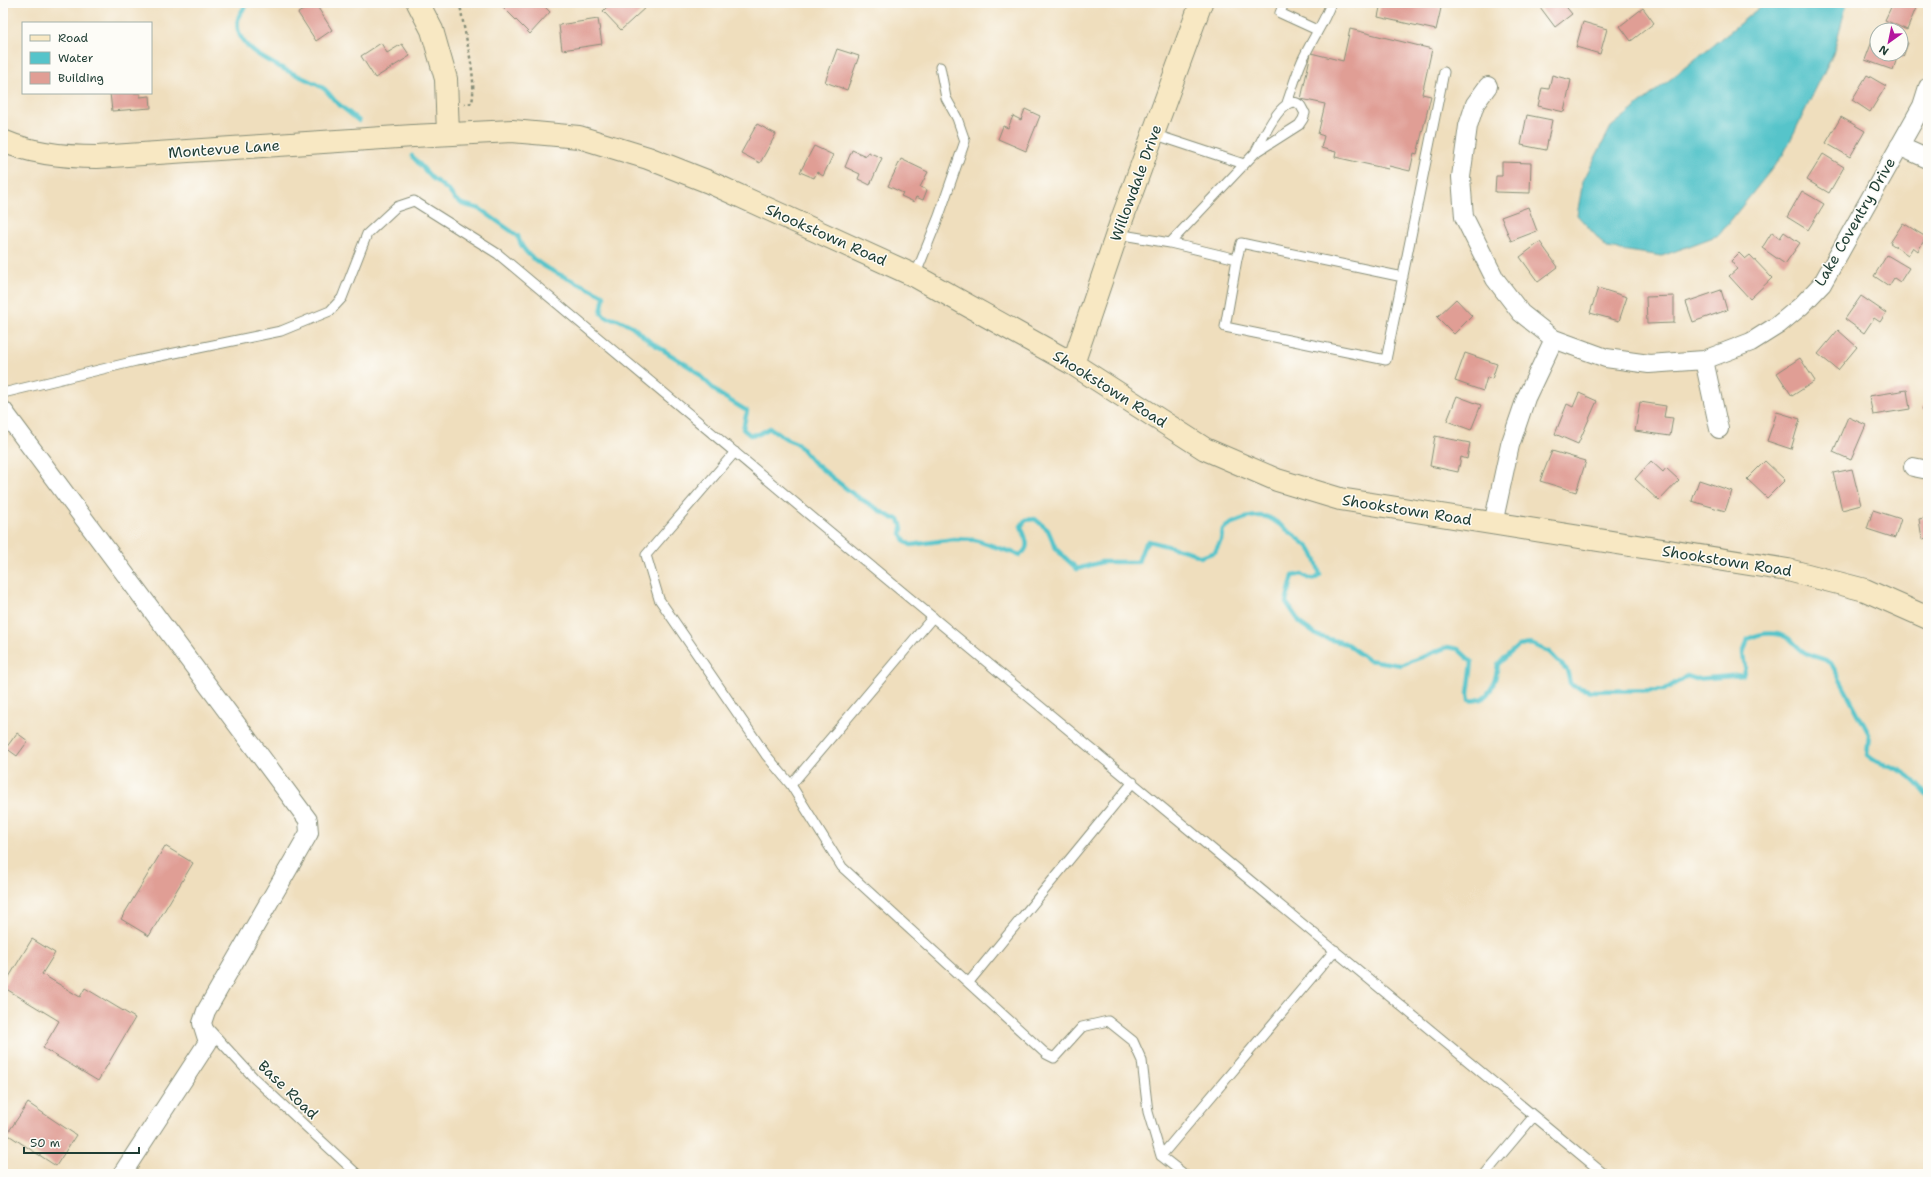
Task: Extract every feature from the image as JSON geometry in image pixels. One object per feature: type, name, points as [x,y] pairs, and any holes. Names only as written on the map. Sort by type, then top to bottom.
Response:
[{"type":"street","points":[[418,3],[432,30],[446,79],[448,134]]},
{"type":"street","name":"Willowdale Drive","points":[[1073,364],[1117,234],[1201,3]]},
{"type":"street","name":"Lake Coventry Drive","points":[[1488,86],[1475,104],[1468,126],[1461,178],[1464,217],[1495,279],[1521,313],[1554,339],[1606,358],[1649,364],[1704,360],[1751,342],[1778,325],[1802,306],[1822,284],[1922,106],[1928,87]]},
{"type":"street","name":"Shookstown Road","points":[[448,134],[512,131],[579,137],[648,158],[709,182],[915,276],[1073,364],[1205,449],[1277,480],[1340,499],[1788,570],[1865,590],[1928,618]]},
{"type":"street","name":"Montevue Lane","points":[[3,141],[16,147],[46,154],[70,157],[97,157],[448,134]]},
{"type":"street","points":[[1899,146],[1928,159]]},
{"type":"street","points":[[1493,524],[1512,438],[1526,398],[1554,339]]},
{"type":"street","points":[[1704,360],[1719,429]]},
{"type":"street","points":[[3,410],[308,820],[309,833],[206,1011],[202,1023],[208,1042],[122,1174]]},
{"type":"lane","points":[[1284,3],[1280,14],[1317,30]]},
{"type":"lane","points":[[1170,243],[1254,153],[1274,117],[1287,103],[1301,63],[1317,30],[1325,20],[1331,3]]},
{"type":"lane","points":[[915,276],[939,216],[965,141],[946,98],[940,67]]},
{"type":"lane","points":[[1403,277],[1241,243],[1225,327],[1386,360],[1403,277],[1444,72]]},
{"type":"lane","points":[[1254,153],[1299,125],[1303,119],[1305,113],[1300,105],[1293,102],[1287,103]]},
{"type":"lane","points":[[1153,134],[1244,164]]},
{"type":"lane","points":[[3,394],[136,361],[280,331],[330,311],[342,298],[367,234],[396,207],[414,201],[498,254],[1604,1174]]},
{"type":"lane","points":[[1117,234],[1170,243],[1237,259]]},
{"type":"lane","points":[[735,452],[646,555],[659,599],[766,755],[791,785],[842,867],[1046,1054],[1054,1058],[1082,1027],[1108,1022],[1133,1041],[1142,1061],[1148,1112],[1161,1156],[1184,1174]]},
{"type":"lane","points":[[791,785],[933,617]]},
{"type":"lane","points":[[969,982],[1133,782]]},
{"type":"lane","points":[[1161,1156],[1335,950]]},
{"type":"lane","name":"Base Road","points":[[202,1023],[255,1079],[357,1174]]},
{"type":"lane","points":[[1485,1174],[1534,1116]]},
{"type":"path","points":[[447,107],[472,102],[474,92],[472,68],[461,10],[458,3]]},
{"type":"water","points":[[1765,3],[1847,3],[1833,54],[1783,155],[1719,235],[1662,256],[1607,248],[1577,215],[1583,181],[1611,127]]},
{"type":"building","points":[[315,3],[332,30],[316,41],[298,13]]},
{"type":"building","points":[[503,3],[541,3],[550,12],[530,34],[501,5]]},
{"type":"building","points":[[611,3],[617,5],[618,3],[644,3],[647,6],[621,30],[603,11]]},
{"type":"building","points":[[1381,3],[1420,3],[1441,8],[1436,30],[1378,17]]},
{"type":"building","points":[[1544,3],[1563,3],[1572,14],[1555,27],[1540,7]]},
{"type":"building","points":[[1893,3],[1918,3],[1909,25],[1909,22],[1889,22],[1885,20]]},
{"type":"building","points":[[1643,8],[1654,23],[1631,41],[1620,26]]},
{"type":"building","points":[[598,19],[602,44],[562,50],[559,25]]},
{"type":"building","points":[[1583,22],[1607,29],[1600,54],[1576,47]]},
{"type":"building","points":[[1350,29],[1432,49],[1422,94],[1431,96],[1417,154],[1414,153],[1410,171],[1389,166],[1388,169],[1335,157],[1336,152],[1321,148],[1324,136],[1318,134],[1325,104],[1301,99],[1311,53],[1343,61]]},
{"type":"building","points":[[381,43],[387,53],[402,44],[410,56],[375,78],[361,56]]},
{"type":"building","points":[[837,49],[859,56],[847,90],[825,82]]},
{"type":"building","points":[[1869,49],[1869,61],[1865,60]]},
{"type":"building","points":[[1871,62],[1896,62],[1893,70]]},
{"type":"building","points":[[1552,75],[1571,80],[1564,112],[1538,106],[1542,88],[1549,89]]},
{"type":"building","points":[[1867,75],[1886,86],[1870,112],[1852,100]]},
{"type":"building","points":[[110,94],[140,94],[140,97],[150,96],[151,108],[112,111]]},
{"type":"building","points":[[1025,109],[1040,116],[1026,151],[998,139],[1003,126],[1008,128],[1013,116],[1021,120]]},
{"type":"building","points":[[1527,115],[1552,120],[1546,150],[1521,145]]},
{"type":"building","points":[[1841,117],[1865,131],[1850,157],[1826,143]]},
{"type":"building","points":[[757,124],[776,134],[760,163],[741,153]]},
{"type":"building","points":[[814,146],[833,155],[823,176],[817,172],[814,178],[800,172]]},
{"type":"building","points":[[852,150],[866,156],[868,152],[882,158],[870,185],[858,179],[860,174],[845,167]]},
{"type":"building","points":[[1823,154],[1844,167],[1829,193],[1807,180]]},
{"type":"building","points":[[901,159],[928,172],[920,187],[927,190],[923,200],[916,197],[914,202],[901,196],[903,193],[888,186]]},
{"type":"building","points":[[1502,162],[1531,163],[1530,193],[1495,192],[1496,176],[1502,176]]},
{"type":"building","points":[[1802,191],[1824,204],[1808,230],[1787,217]]},
{"type":"building","points":[[1528,207],[1537,231],[1511,241],[1501,217]]},
{"type":"building","points":[[1903,223],[1926,237],[1918,251],[1913,247],[1908,255],[1890,243]]},
{"type":"building","points":[[1772,232],[1780,238],[1784,232],[1800,243],[1785,264],[1762,248]]},
{"type":"building","points":[[1540,242],[1558,267],[1538,282],[1520,257]]},
{"type":"building","points":[[1739,253],[1745,259],[1750,255],[1772,278],[1750,299],[1729,276],[1737,269],[1731,261]]},
{"type":"building","points":[[1887,255],[1909,268],[1900,282],[1894,278],[1889,286],[1874,276]]},
{"type":"building","points":[[1598,288],[1627,297],[1619,321],[1590,313]]},
{"type":"building","points":[[1721,290],[1727,310],[1693,322],[1686,302]]},
{"type":"building","points":[[1674,296],[1674,323],[1647,324],[1646,297]]},
{"type":"building","points":[[1861,296],[1886,313],[1880,322],[1874,318],[1864,333],[1845,319]]},
{"type":"building","points":[[1456,299],[1472,316],[1454,334],[1437,317]]},
{"type":"building","points":[[1838,330],[1857,347],[1838,370],[1818,354]]},
{"type":"building","points":[[1465,353],[1497,364],[1492,379],[1487,377],[1483,391],[1455,381]]},
{"type":"building","points":[[1800,358],[1815,381],[1792,396],[1777,373]]},
{"type":"building","points":[[1907,390],[1910,409],[1873,415],[1869,396]]},
{"type":"building","points":[[1579,393],[1597,401],[1578,444],[1555,434],[1567,404],[1573,407]]},
{"type":"building","points":[[1457,396],[1481,405],[1471,430],[1447,421]]},
{"type":"building","points":[[1928,401],[1928,413],[1922,409]]},
{"type":"building","points":[[1640,402],[1666,406],[1664,417],[1673,418],[1670,436],[1635,431]]},
{"type":"building","points":[[1777,412],[1800,419],[1791,449],[1767,441]]},
{"type":"building","points":[[1848,417],[1866,425],[1851,460],[1833,452]]},
{"type":"building","points":[[1435,436],[1470,443],[1467,459],[1461,457],[1458,472],[1430,466]]},
{"type":"building","points":[[1552,451],[1586,461],[1576,492],[1540,481]]},
{"type":"building","points":[[1651,461],[1663,472],[1666,468],[1679,480],[1659,501],[1635,479]]},
{"type":"building","points":[[1765,461],[1785,480],[1767,498],[1747,479]]},
{"type":"building","points":[[1852,469],[1861,505],[1842,510],[1833,473]]},
{"type":"building","points":[[1699,480],[1732,491],[1725,511],[1692,501]]},
{"type":"building","points":[[1873,510],[1901,519],[1895,538],[1867,529]]},
{"type":"building","points":[[1928,517],[1928,538],[1922,539],[1919,519]]},
{"type":"building","points":[[17,733],[28,741],[17,756],[6,748]]},
{"type":"building","points":[[165,846],[193,863],[149,936],[121,919]]},
{"type":"building","points":[[32,939],[55,953],[42,974],[80,997],[85,988],[135,1018],[98,1081],[43,1048],[59,1021],[3,987]]},
{"type":"building","points":[[28,1103],[76,1135],[56,1166],[7,1134]]},
{"type":"waterway","points":[[247,3],[239,16],[238,29],[243,41],[254,52],[268,61],[323,88],[335,101],[359,121]]},
{"type":"waterway","points":[[412,156],[432,178],[448,190],[455,199],[462,204],[480,209],[518,236],[522,247],[542,265],[604,296],[601,313],[608,318],[617,319],[632,326],[649,341],[693,369],[719,394],[747,411],[743,429],[750,435],[759,434],[770,428],[787,439],[797,443],[813,462],[853,494],[892,518],[899,519],[902,528],[901,534],[906,542],[911,545],[954,539],[975,540],[1020,555],[1024,552],[1027,545],[1021,526],[1026,520],[1035,519],[1048,530],[1056,549],[1077,569],[1102,562],[1138,562],[1144,546],[1148,541],[1190,552],[1201,557],[1215,552],[1221,540],[1223,529],[1227,526],[1250,517],[1267,517],[1282,526],[1307,546],[1315,558],[1320,575],[1315,579],[1309,579],[1302,574],[1293,576],[1286,602],[1301,624],[1318,636],[1347,644],[1368,660],[1401,665],[1448,647],[1458,649],[1472,662],[1468,694],[1469,700],[1476,700],[1487,695],[1491,690],[1496,677],[1498,664],[1518,646],[1531,644],[1549,652],[1567,670],[1570,683],[1573,686],[1591,691],[1664,690],[1687,676],[1696,679],[1743,675],[1745,667],[1743,654],[1748,639],[1764,634],[1781,635],[1791,640],[1805,653],[1831,663],[1869,734],[1867,755],[1878,762],[1891,766],[1905,773],[1917,783],[1928,796]]}]
